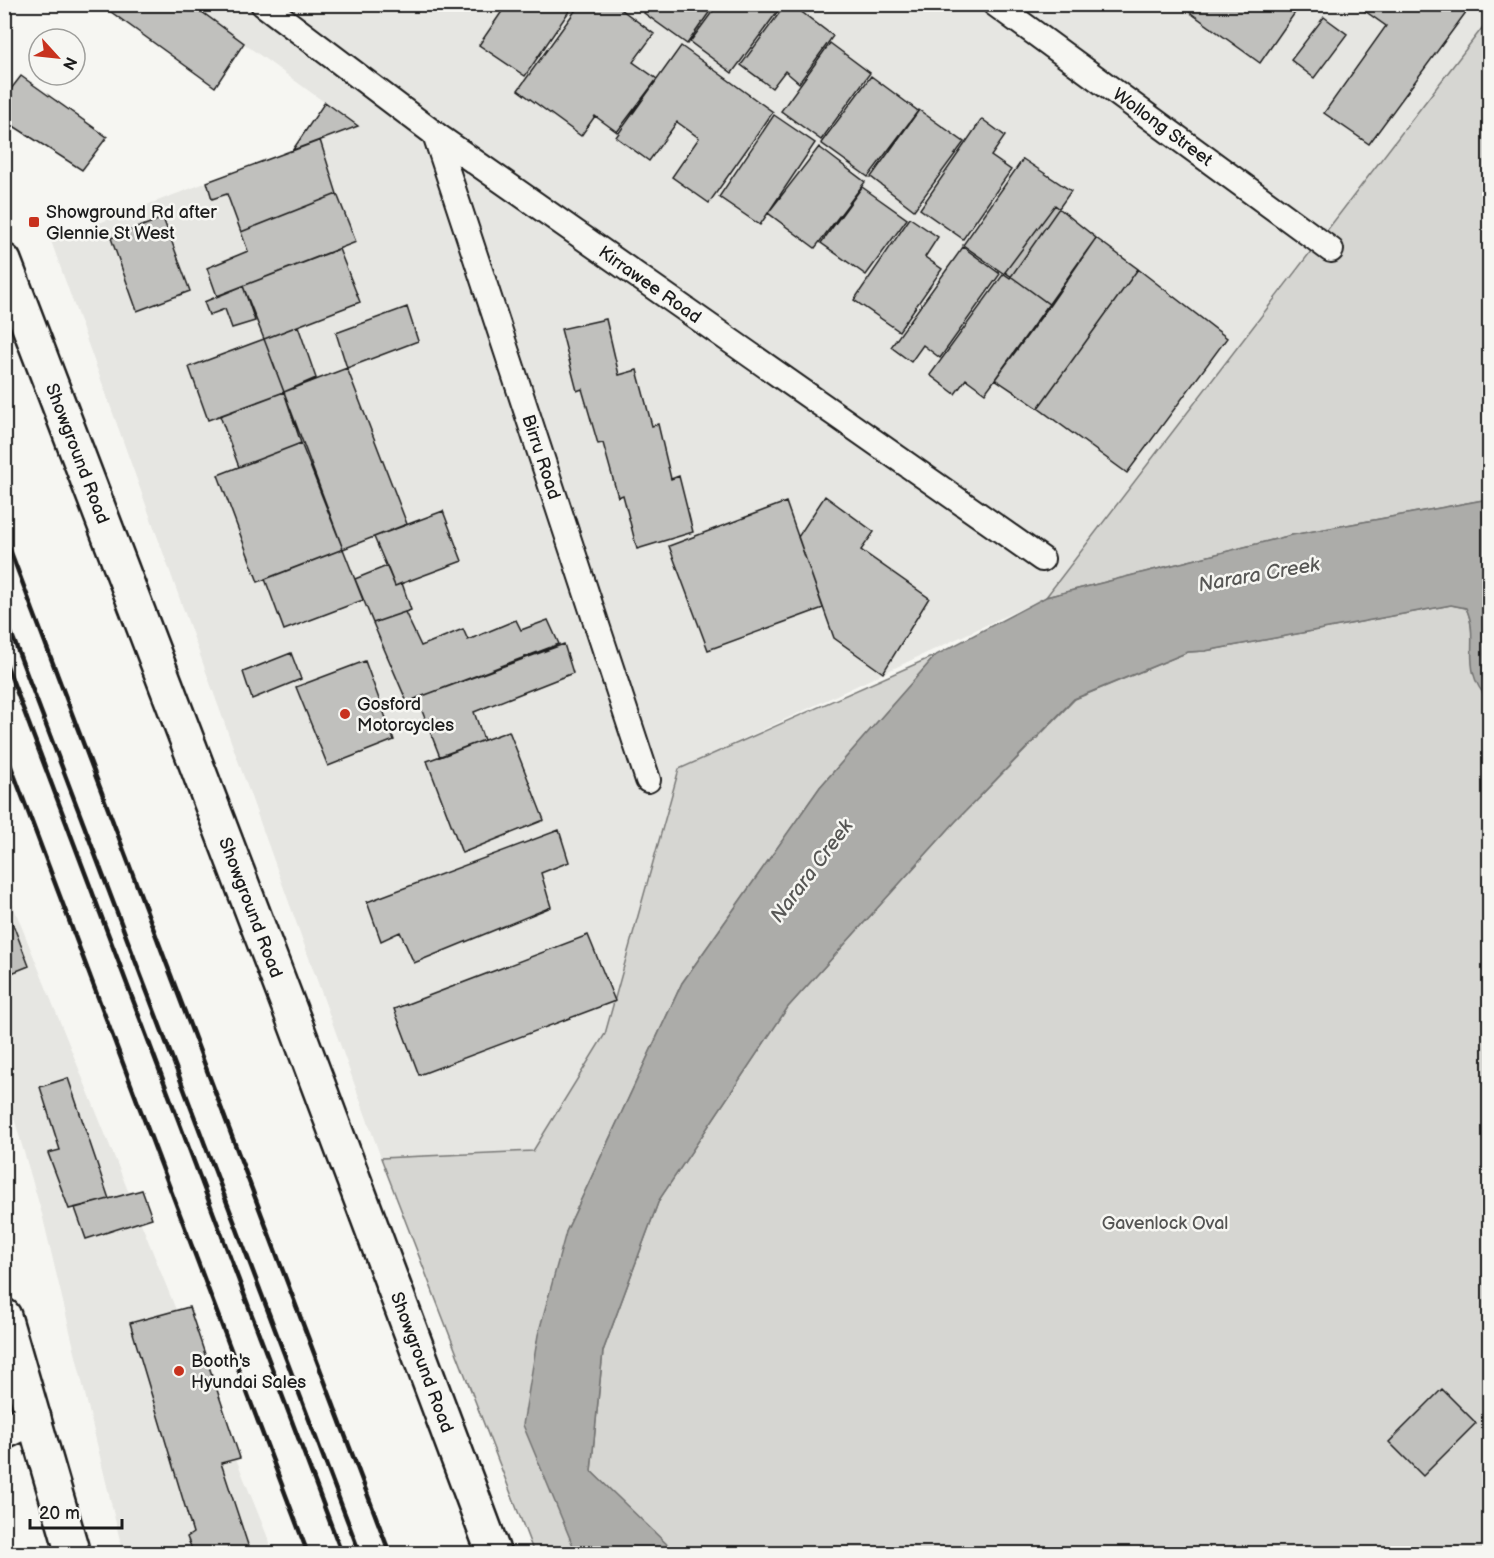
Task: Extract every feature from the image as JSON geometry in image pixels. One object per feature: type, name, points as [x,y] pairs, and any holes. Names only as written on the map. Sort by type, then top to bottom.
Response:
[{"type":"street","name":"Kirrawee Road","points":[[263,4],[435,134],[1042,559]]},
{"type":"street","name":"Wollong Street","points":[[995,4],[1331,250]]},
{"type":"street","name":"Birru Road","points":[[435,134],[648,780]]},
{"type":"street","name":"Showground Road","points":[[4,261],[291,1011],[494,1554]]},
{"type":"street","points":[[4,1317],[73,1554]]},
{"type":"street","points":[[4,1432],[34,1418]]},
{"type":"shaded area","points":[[191,5],[1489,5],[1489,19],[1046,597],[679,769],[605,1034],[533,1151],[381,1158],[51,241],[357,126]]},
{"type":"shaded area","points":[[4,883],[274,1553],[123,1553],[42,1214],[5,1087]]},
{"type":"green space","points":[[1489,19],[1489,499],[1292,535],[1046,597]]},
{"type":"green space","name":"Gavenlock Oval","points":[[1451,605],[1466,608],[1472,632],[1475,677],[1490,700],[1489,1553],[673,1552],[591,1471],[603,1351],[659,1200],[788,1007],[955,822],[1075,699],[1188,652],[1205,651]]},
{"type":"green space","points":[[936,655],[820,787],[682,983],[566,1232],[574,1548],[579,1553],[534,1553],[381,1158],[533,1151],[605,1034],[679,769]]},
{"type":"water","name":"Narara Creek","points":[[1489,499],[1489,700],[1474,677],[1472,631],[1466,608],[1451,605],[1205,651],[1188,652],[1074,699],[955,822],[788,1007],[659,1200],[603,1351],[591,1471],[676,1553],[579,1553],[574,1548],[523,1425],[538,1335],[566,1232],[682,983],[820,787],[936,655],[1046,597],[1292,535]]},
{"type":"building","points":[[100,4],[191,4],[244,43],[215,87]]},
{"type":"building","points":[[507,4],[574,4],[525,76],[479,45]]},
{"type":"building","points":[[580,4],[614,4],[654,34],[633,62],[657,79],[617,132],[595,116],[581,136],[518,90]]},
{"type":"building","points":[[634,4],[648,4],[643,11]]},
{"type":"building","points":[[650,4],[715,4],[687,44],[644,13]]},
{"type":"building","points":[[718,4],[783,4],[732,73],[690,42]]},
{"type":"building","points":[[786,4],[791,4],[833,36],[799,83],[785,71],[772,88],[741,65]]},
{"type":"building","points":[[1193,4],[1301,4],[1260,63],[1188,11]]},
{"type":"building","points":[[1355,4],[1472,4],[1369,144],[1324,113],[1386,26]]},
{"type":"building","points":[[1324,17],[1347,34],[1314,78],[1291,60]]},
{"type":"building","points":[[830,43],[870,73],[821,140],[781,111]]},
{"type":"building","points":[[681,46],[773,112],[709,203],[672,177],[699,138],[677,122],[649,161],[616,137]]},
{"type":"building","points":[[21,76],[27,80],[27,87],[37,87],[107,137],[82,170],[4,120],[4,98]]},
{"type":"building","points":[[871,76],[918,111],[868,177],[821,143]]},
{"type":"building","points":[[325,102],[358,126],[292,151]]},
{"type":"building","points":[[919,110],[964,142],[914,210],[871,177]]},
{"type":"building","points":[[774,115],[815,143],[760,225],[719,197]]},
{"type":"building","points":[[982,119],[1005,136],[991,156],[1011,170],[963,239],[920,209]]},
{"type":"building","points":[[320,140],[337,194],[241,232],[227,194],[212,199],[207,182]]},
{"type":"building","points":[[819,147],[865,182],[815,248],[768,213]]},
{"type":"building","points":[[1023,159],[1071,191],[1010,278],[963,245]]},
{"type":"building","points":[[862,187],[907,219],[866,275],[821,243]]},
{"type":"building","points":[[337,194],[356,242],[217,296],[207,268],[248,251],[241,232]]},
{"type":"building","points":[[1055,205],[1096,238],[1050,305],[1005,272]]},
{"type":"building","points":[[163,218],[190,291],[137,311],[111,238]]},
{"type":"building","points":[[910,218],[938,237],[925,257],[942,269],[899,331],[854,300]]},
{"type":"building","points":[[1096,238],[1138,269],[1038,408],[995,379]]},
{"type":"building","points":[[963,247],[1000,274],[940,358],[923,345],[911,362],[891,347]]},
{"type":"building","points":[[339,249],[360,302],[264,339],[243,286]]},
{"type":"building","points":[[1138,269],[1227,338],[1127,473],[1038,408]]},
{"type":"building","points":[[1005,272],[1050,305],[985,393],[966,379],[955,394],[930,375]]},
{"type":"building","points":[[243,286],[255,321],[232,328],[225,309],[209,315],[204,302]]},
{"type":"building","points":[[407,307],[418,341],[347,368],[336,333]]},
{"type":"building","points":[[606,319],[619,375],[637,370],[652,426],[658,424],[671,479],[679,476],[693,532],[637,549],[623,495],[618,497],[603,443],[598,444],[582,389],[577,391],[561,329]]},
{"type":"building","points":[[298,326],[316,378],[284,392],[264,339]]},
{"type":"building","points":[[264,339],[284,392],[208,420],[189,367]]},
{"type":"building","points":[[347,368],[407,524],[343,549],[284,392]]},
{"type":"building","points":[[284,392],[301,443],[239,467],[220,416]]},
{"type":"building","points":[[301,443],[343,549],[258,582],[218,475]]},
{"type":"building","points":[[825,496],[874,532],[861,550],[929,598],[883,673],[834,638],[798,537]]},
{"type":"building","points":[[786,502],[823,608],[708,650],[669,546]]},
{"type":"building","points":[[443,511],[462,561],[395,586],[374,537]]},
{"type":"building","points":[[343,549],[363,600],[284,630],[265,579]]},
{"type":"building","points":[[387,566],[395,586],[402,583],[411,610],[373,623],[355,579]]},
{"type":"building","points":[[405,612],[421,646],[463,629],[468,640],[516,620],[521,630],[548,620],[559,644],[407,702],[373,623]]},
{"type":"building","points":[[564,644],[573,673],[474,712],[484,740],[440,757],[417,698]]},
{"type":"building","points":[[291,653],[301,679],[252,699],[243,672]]},
{"type":"building","name":"Gosford Motorcycles","points":[[365,661],[394,740],[328,766],[296,687]]},
{"type":"building","points":[[509,731],[544,820],[462,853],[427,761]]},
{"type":"building","points":[[559,830],[569,862],[541,873],[551,907],[414,963],[400,932],[381,941],[367,902]]},
{"type":"building","points":[[4,901],[29,966],[9,974],[4,960]]},
{"type":"building","points":[[588,935],[615,1001],[419,1075],[394,1009]]},
{"type":"building","points":[[68,1078],[109,1199],[69,1209],[48,1153],[60,1150],[40,1087]]},
{"type":"building","points":[[142,1190],[152,1218],[86,1239],[75,1208]]},
{"type":"building","points":[[189,1307],[240,1458],[221,1463],[251,1554],[194,1554],[187,1537],[193,1533],[130,1323]]},
{"type":"building","points":[[1442,1389],[1476,1423],[1423,1476],[1389,1442]]},
{"type":"railway","points":[[4,534],[390,1554]]},
{"type":"railway","points":[[4,614],[360,1554]]},
{"type":"railway","points":[[4,658],[342,1554]]},
{"type":"railway","points":[[4,748],[308,1554]]},
{"type":"place","name":"Showground Rd after Glennie St West","points":[[34,222]]},
{"type":"place","name":"Gosford Motorcycles","points":[[345,714]]},
{"type":"place","name":"Booth's Hyundai Sales","points":[[179,1371]]}]
